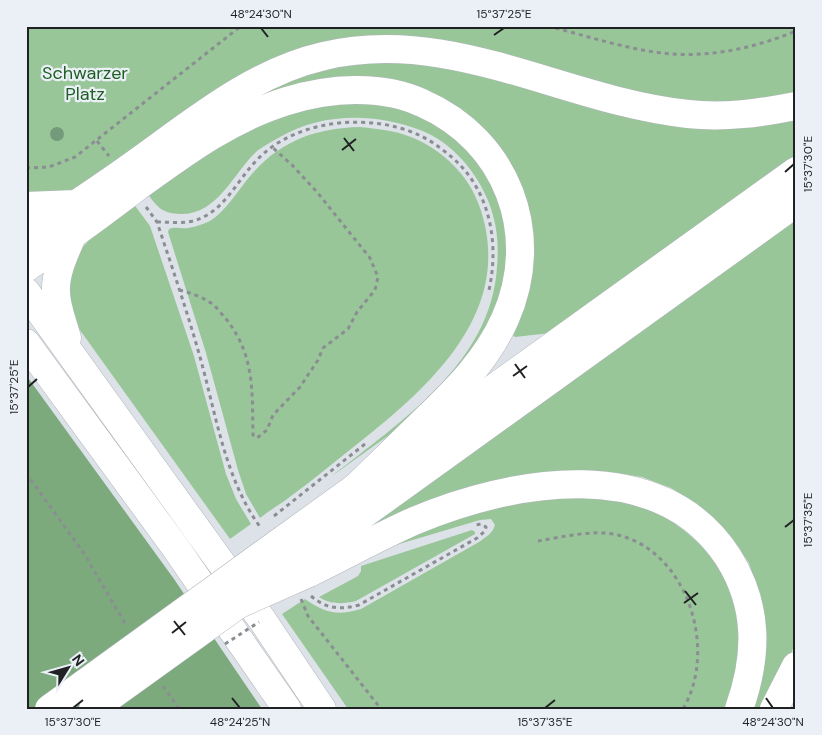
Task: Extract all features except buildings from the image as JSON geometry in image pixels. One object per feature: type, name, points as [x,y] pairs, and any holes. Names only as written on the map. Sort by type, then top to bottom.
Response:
[{"type":"main road","points":[[26,238],[190,124],[247,87],[281,70],[323,56],[358,50],[397,48],[438,52],[482,61],[642,107],[688,114],[731,116],[796,106]]},
{"type":"main road","points":[[26,268],[190,148],[253,114],[287,101],[305,96],[342,91],[391,93],[421,102],[450,118],[472,135],[492,159],[506,183],[517,211],[521,238],[521,261],[518,282],[505,321],[490,347],[472,372],[448,398],[352,490],[292,564]]},
{"type":"main road","points":[[352,490],[796,171]]},
{"type":"main road","points":[[94,709],[292,564],[796,203]]},
{"type":"main road","points":[[26,206],[76,204]]},
{"type":"main road","points":[[71,352],[57,303],[56,291],[57,276],[72,236]]},
{"type":"main road","points":[[26,292],[198,530],[322,709]]},
{"type":"main road","points":[[26,343],[175,547],[287,709]]},
{"type":"main road","points":[[49,709],[292,564],[461,505],[500,494],[546,486],[583,484],[609,485],[637,491],[664,501],[704,528],[721,547],[736,571],[747,600],[753,630],[750,674],[739,709]]},
{"type":"main road","points":[[774,709],[796,666]]},
{"type":"path","points":[[26,168],[49,167],[75,157],[98,141],[180,73],[241,26]]},
{"type":"path","points":[[548,26],[622,45],[672,54],[725,52],[778,38],[796,31]]},
{"type":"path","points":[[158,222],[188,222],[206,216],[221,205],[262,155],[283,140],[305,130],[333,123],[361,122],[392,126],[419,135],[444,151],[464,168],[479,191],[489,216],[494,243],[492,275],[488,292]]},
{"type":"path","points":[[98,141],[113,162]]},
{"type":"path","points":[[179,289],[213,304],[237,334],[252,379],[253,435],[258,438],[267,430],[273,415],[300,387],[318,360],[323,348],[348,329],[375,290],[378,277],[370,258],[317,192],[272,147]]},
{"type":"path","points":[[141,200],[158,222],[200,355],[232,472],[245,504],[292,564],[312,597],[322,605],[332,608],[344,609],[359,605],[477,538],[485,531],[486,527],[481,524],[471,526]]},
{"type":"path","points":[[293,601],[292,564],[371,440]]},
{"type":"path","points":[[26,473],[86,555],[128,629]]},
{"type":"path","points":[[538,541],[584,533],[618,535],[648,548],[671,569],[685,594],[696,625],[696,678],[688,701],[683,709]]},
{"type":"path","points":[[292,564],[308,616],[381,709]]},
{"type":"path","points":[[220,648],[260,621]]},
{"type":"path","points":[[156,691],[163,685],[179,709]]},
{"type":"green space","name":"Schwarzer Platz","points":[[26,26],[796,26],[796,98],[689,106],[357,40],[84,186],[65,193],[26,196]]},
{"type":"green space","points":[[395,56],[523,83],[796,115],[796,155],[550,333],[515,337],[511,333],[501,153],[366,81],[144,168],[285,77]]},
{"type":"green space","points":[[388,101],[444,124],[484,164],[507,214],[510,266],[484,342],[414,417],[332,476],[386,434],[438,387],[460,361],[478,332],[491,301],[498,250],[496,226],[492,211],[478,180],[453,150],[432,135],[403,124],[385,120],[349,118],[313,123],[296,129],[268,144],[248,160],[224,191],[205,208],[180,214],[165,211],[147,193],[226,138],[316,102]]},
{"type":"green space","points":[[360,127],[390,131],[419,140],[455,167],[473,191],[479,205],[488,243],[486,278],[477,312],[460,342],[438,371],[384,422],[307,484],[260,518],[246,494],[238,470],[206,353],[168,232],[171,228],[188,228],[210,221],[227,206],[262,163],[287,145],[328,130]]},
{"type":"green space","points":[[133,203],[150,226],[194,356],[226,474],[236,499],[251,524],[230,539],[77,326],[70,313],[66,278],[81,249],[94,235]]},
{"type":"green space","points":[[796,216],[796,641],[780,681],[765,709],[752,709],[760,597],[749,563],[732,538],[714,518],[697,504],[671,488],[642,477],[610,472],[582,470],[544,473],[361,533]]},
{"type":"green space","points":[[26,375],[174,579],[262,709],[26,709]]},
{"type":"green space","points":[[600,496],[654,510],[669,519],[699,544],[715,563],[727,585],[735,608],[739,632],[738,657],[733,683],[724,709],[348,709],[282,614],[305,599],[332,612],[338,613],[361,609],[487,537],[495,525],[491,519],[480,520],[379,550],[464,514],[547,497]]},
{"type":"green space","points":[[472,530],[475,534],[356,601],[337,603],[319,597],[358,576],[361,566]]}]
